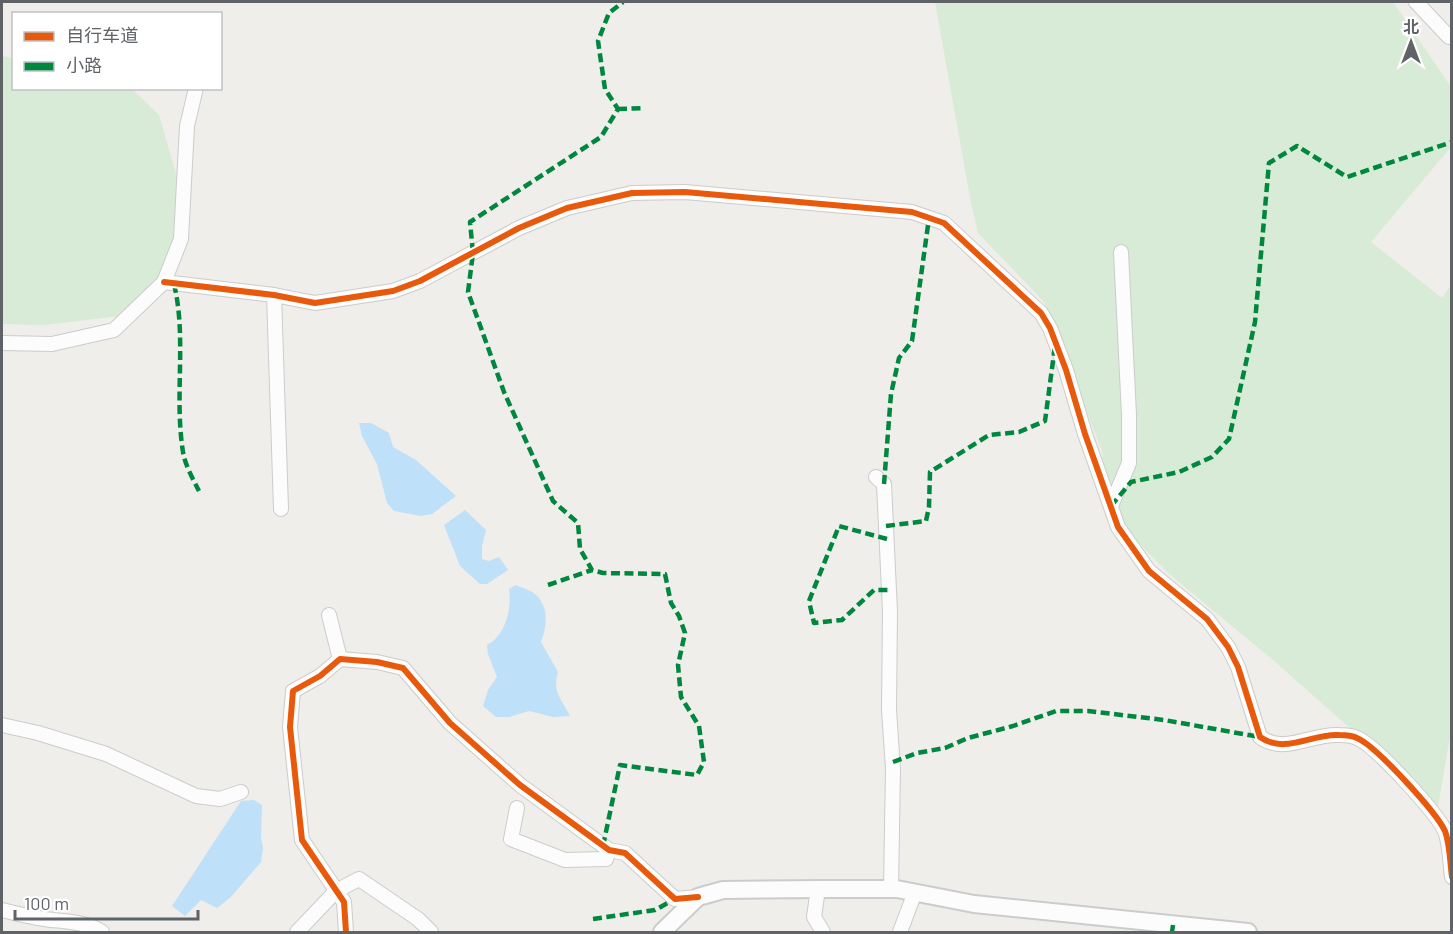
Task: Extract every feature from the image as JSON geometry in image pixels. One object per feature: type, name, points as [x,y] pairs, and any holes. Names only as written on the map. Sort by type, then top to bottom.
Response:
[{"type":"street","points":[[1416,2],[1449,37]]},
{"type":"street","points":[[2,343],[52,344],[114,330],[164,282],[181,240],[187,126],[196,90]]},
{"type":"street","points":[[164,282],[274,295],[315,303],[393,291],[420,281],[519,228],[567,208],[632,193],[685,192],[912,212],[944,223],[1041,313],[1050,328],[1118,527],[1149,571],[1207,619],[1228,647],[1238,667],[1260,737],[1269,744],[1292,744],[1338,735],[1358,739],[1376,752],[1434,813],[1445,833],[1452,877]]},
{"type":"street","points":[[1112,506],[1129,463],[1121,252]]},
{"type":"street","points":[[274,295],[281,509]]},
{"type":"street","points":[[876,477],[884,484],[890,612],[889,710],[893,768],[891,889]]},
{"type":"street","points":[[329,615],[340,659]]},
{"type":"street","points":[[346,933],[344,902],[302,840],[290,727],[294,691],[320,676],[340,659],[377,662],[403,668],[459,731],[520,785],[609,850],[625,854],[675,899],[698,897],[723,890],[891,889],[974,904],[1248,933]]},
{"type":"street","points":[[2,725],[31,731],[106,754],[196,796],[220,799],[241,792]]},
{"type":"street","points":[[517,808],[511,839],[566,860],[606,858],[609,850]]},
{"type":"street","points":[[297,933],[336,891],[360,879],[418,919],[431,933]]},
{"type":"street","points":[[818,889],[814,917],[823,933]]},
{"type":"street","points":[[900,933],[915,892]]},
{"type":"street","points":[[662,933],[698,897]]},
{"type":"street","points":[[2,910],[40,919],[64,920],[94,927],[102,933]]},
{"type":"green space","points":[[935,2],[1393,2],[1451,87],[1451,147],[1371,242],[1442,298],[1451,285],[1452,725],[1438,806],[1273,660],[1169,574],[1106,510],[1102,451],[1044,302],[978,233]]},
{"type":"green space","points":[[2,56],[12,58],[12,90],[133,90],[159,115],[182,194],[168,282],[120,316],[44,325],[2,324]]},
{"type":"water","points":[[359,423],[371,423],[389,433],[393,447],[416,460],[456,496],[432,514],[421,516],[394,511],[387,503],[377,464],[362,436]]},
{"type":"water","points":[[465,510],[486,530],[482,559],[489,561],[499,557],[508,570],[487,584],[480,584],[460,566],[444,525]]},
{"type":"water","points":[[516,585],[535,594],[544,606],[546,624],[541,642],[558,672],[557,690],[570,716],[553,717],[529,711],[509,717],[496,717],[483,706],[488,690],[497,677],[487,645],[494,641],[503,628],[508,612],[509,589]]},
{"type":"water","points":[[254,800],[262,805],[261,862],[231,897],[217,908],[201,900],[185,916],[172,906],[241,801]]},
{"type":"marked path","points":[[603,846],[620,765],[697,775],[704,762],[699,726],[681,697],[678,665],[685,633],[671,603],[665,574],[603,573],[592,570],[580,549],[578,523],[553,501],[504,392],[468,292],[473,253],[470,222],[601,137],[618,109],[605,89],[598,41],[609,13],[623,2]]},
{"type":"marked path","points":[[618,109],[644,108]]},
{"type":"marked path","points":[[1111,506],[1131,482],[1179,472],[1212,457],[1229,439],[1255,322],[1269,163],[1297,146],[1347,177],[1452,142]]},
{"type":"marked path","points":[[884,484],[891,394],[899,358],[912,341],[929,218]]},
{"type":"marked path","points":[[174,284],[180,325],[180,410],[183,452],[187,467],[199,491]]},
{"type":"marked path","points":[[886,526],[926,521],[929,507],[930,472],[989,435],[1019,432],[1045,421],[1055,346]]},
{"type":"marked path","points":[[887,539],[839,526],[809,601],[814,623],[842,620],[874,590],[889,590]]},
{"type":"marked path","points":[[548,585],[592,570]]},
{"type":"marked path","points":[[893,762],[917,753],[945,748],[968,738],[1056,711],[1088,711],[1164,720],[1260,737]]},
{"type":"marked path","points":[[593,919],[655,910],[675,899]]},
{"type":"marked path","points":[[1172,932],[1173,925]]},
{"type":"cycle path","points":[[164,282],[274,295],[315,303],[393,291],[420,281],[519,228],[567,208],[632,193],[685,192],[912,212],[944,223],[1041,313],[1050,328],[1066,370],[1085,434],[1118,527],[1149,571],[1207,619],[1228,647],[1238,667],[1260,737],[1269,742],[1289,744],[1329,735],[1344,735],[1355,737],[1366,744],[1405,780],[1445,831],[1452,877]]},
{"type":"cycle path","points":[[346,932],[344,902],[302,840],[290,727],[293,691],[320,676],[340,659],[377,662],[403,668],[450,723],[520,785],[609,850],[625,853],[675,899],[698,897]]}]
